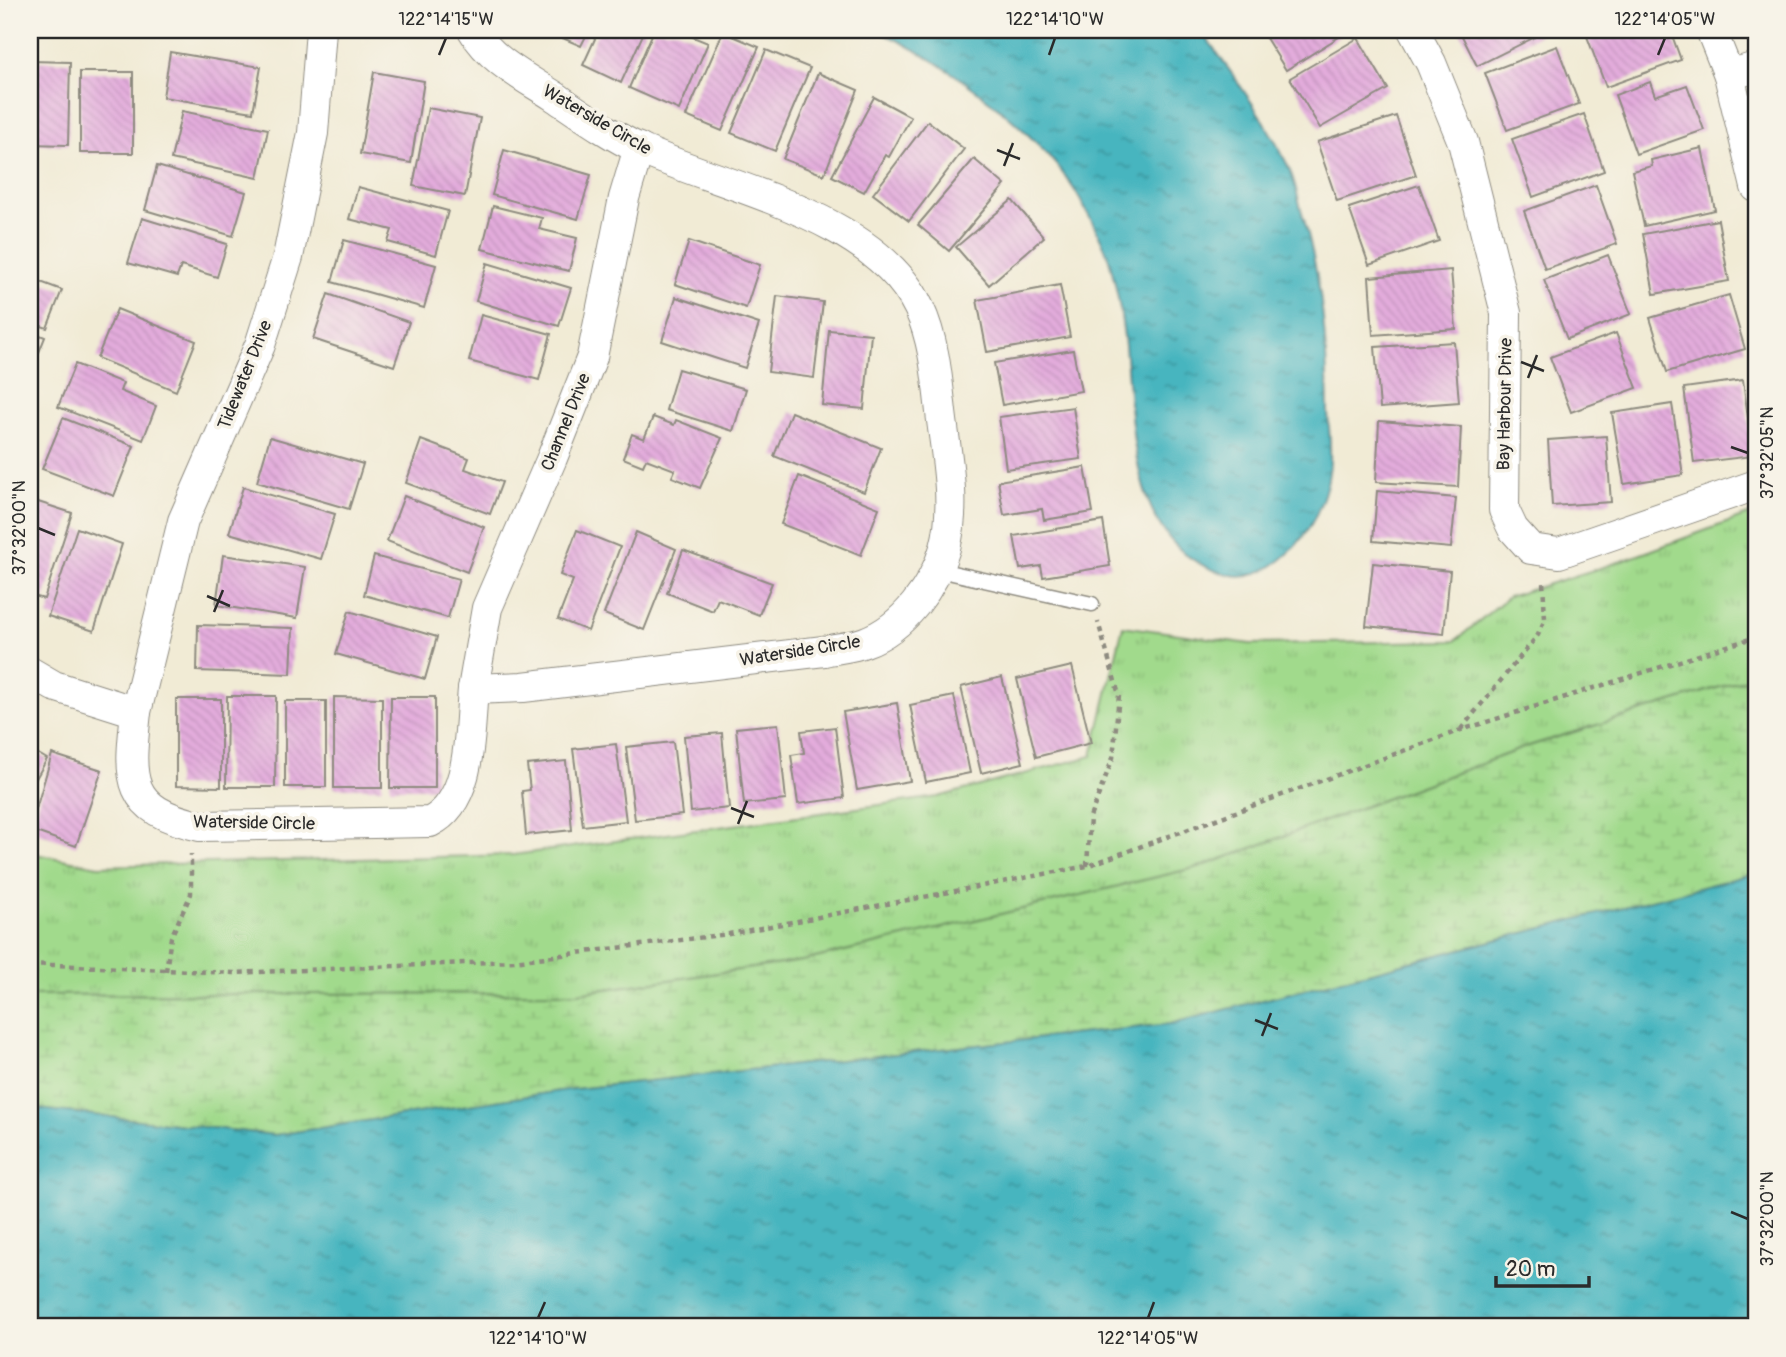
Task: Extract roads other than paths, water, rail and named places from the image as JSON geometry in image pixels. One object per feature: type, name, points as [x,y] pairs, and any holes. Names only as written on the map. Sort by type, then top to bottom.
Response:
[{"type":"street","name":"Tidewater Drive","points":[[136,712],[183,521],[260,345],[288,257],[313,133],[321,30]]},
{"type":"street","name":"Waterside Circle","points":[[136,712],[132,779],[147,802],[158,812],[177,821],[200,825],[421,822],[438,818],[453,801],[458,789],[473,689],[523,687],[797,654],[865,642],[885,632],[904,616],[939,570],[950,531],[951,496],[935,364],[919,306],[898,275],[873,251],[840,230],[639,148],[494,56],[474,30]]},
{"type":"street","name":"Bay Harbour Drive","points":[[1413,30],[1431,63],[1462,142],[1506,313],[1504,510],[1519,537],[1540,552],[1570,551],[1755,486]]},
{"type":"street","points":[[1711,30],[1743,71],[1756,187]]},
{"type":"street","name":"Channel Drive","points":[[473,689],[488,608],[592,357],[624,198],[639,148]]},
{"type":"street","points":[[30,672],[54,686],[136,712]]},
{"type":"lane","points":[[939,570],[1092,604]]},
{"type":"water","points":[[876,30],[1201,30],[1258,112],[1289,169],[1319,285],[1326,360],[1330,450],[1328,480],[1305,534],[1281,560],[1250,575],[1227,574],[1193,559],[1168,536],[1151,507],[1140,472],[1133,436],[1123,329],[1108,255],[1082,203],[1045,152],[992,103],[932,60]]},
{"type":"water","points":[[1756,873],[1756,1327],[30,1327],[30,1108],[275,1135],[566,1090],[1170,1024]]}]
